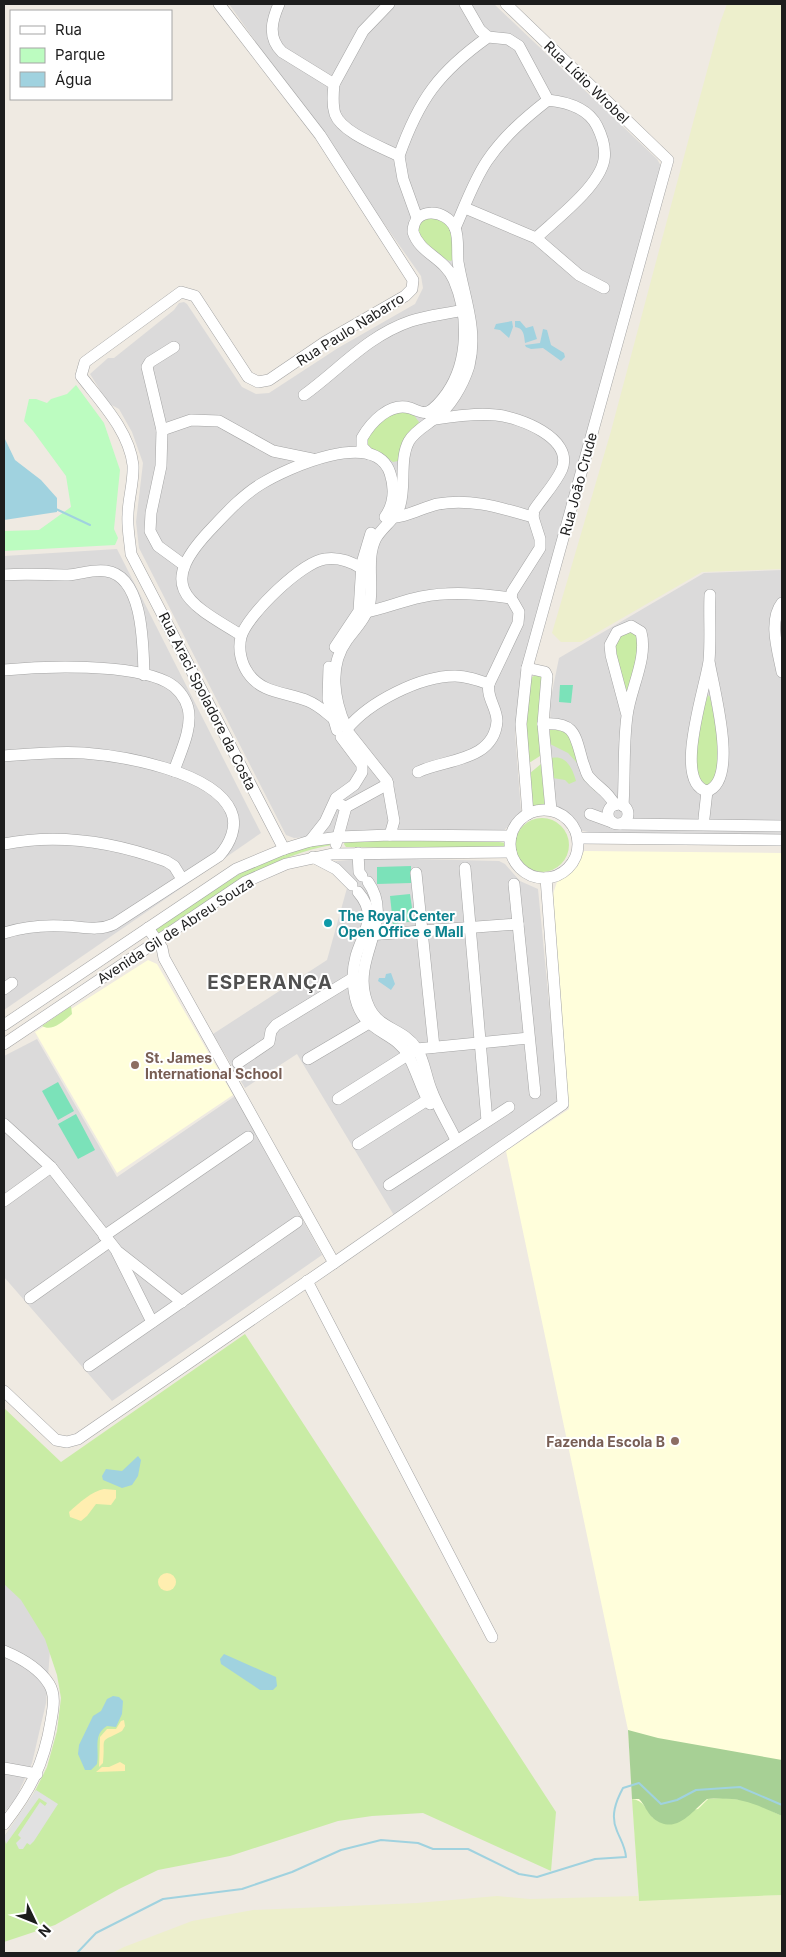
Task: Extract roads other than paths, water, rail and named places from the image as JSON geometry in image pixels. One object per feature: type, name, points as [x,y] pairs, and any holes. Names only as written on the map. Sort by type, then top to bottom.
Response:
[{"type":"street","name":"Rua Paulo Nabarro","points":[[131,554],[128,514],[132,494],[133,465],[127,443],[114,420],[81,376],[85,362],[181,292],[195,296],[248,377],[258,382],[269,380],[325,342],[405,296],[412,289],[413,280],[408,269],[320,135],[219,4]]},
{"type":"street","points":[[277,4],[271,31],[279,49],[334,84]]},
{"type":"street","points":[[389,4],[363,32],[334,84],[333,101],[339,122],[346,128],[399,156]]},
{"type":"street","points":[[465,4],[480,30],[488,37],[508,39],[519,46],[548,100],[573,106],[591,117],[601,134],[604,160],[596,176],[581,196],[536,238]]},
{"type":"street","name":"Rua Lídio Wrobel","points":[[506,4],[668,160]]},
{"type":"street","points":[[417,218],[405,185],[399,156],[410,124],[436,83],[458,60],[488,37]]},
{"type":"street","points":[[362,613],[361,568],[367,541],[400,504],[407,445],[423,427],[435,419],[448,405],[463,381],[468,366],[472,338],[458,260],[455,228],[480,173],[499,146],[520,122],[548,100]]},
{"type":"street","name":"Rua João Crude","points":[[528,814],[521,724],[528,668],[668,160]]},
{"type":"street","points":[[405,185],[433,213],[447,220],[455,228]]},
{"type":"street","points":[[465,208],[536,238],[580,274],[604,288]]},
{"type":"street","points":[[335,455],[364,435],[388,410],[400,407],[424,413],[429,411],[444,397],[456,377],[464,344],[466,309],[454,280],[445,265],[416,241],[412,232],[417,218],[425,213],[433,213]]},
{"type":"street","points":[[445,265],[458,260]]},
{"type":"street","points":[[304,395],[343,361],[382,334],[410,321],[466,309]]},
{"type":"street","points":[[174,346],[147,367],[162,430],[161,466],[150,513],[150,531],[158,546],[184,565]]},
{"type":"street","points":[[448,405],[459,412],[471,415]]},
{"type":"street","points":[[415,411],[421,418],[423,427]]},
{"type":"street","points":[[418,772],[428,767],[472,756],[488,743],[497,722],[489,684],[518,623],[519,612],[511,598],[512,592],[540,548],[540,539],[533,517],[534,510],[562,470],[564,456],[557,442],[543,432],[498,415],[471,415],[435,419]]},
{"type":"street","points":[[162,430],[191,420],[219,421],[282,458],[283,472]]},
{"type":"street","points":[[364,435],[361,444],[369,454]]},
{"type":"street","points":[[273,451],[314,460]]},
{"type":"street","points":[[241,635],[203,612],[191,602],[182,586],[184,565],[200,541],[237,503],[260,485],[283,472],[314,460],[349,452],[369,454],[382,461],[388,469],[393,494],[389,517],[373,546],[370,601],[337,661],[336,698],[344,731],[362,769],[354,785],[338,796],[325,822],[310,841]]},
{"type":"street","points":[[388,469],[397,467],[404,461]]},
{"type":"street","points":[[389,517],[430,506],[463,502],[493,506],[533,517]]},
{"type":"street","name":"Rua Araci Spoladore da Costa","points":[[131,554],[284,848]]},
{"type":"street","points":[[361,568],[337,558],[324,559],[311,564],[276,591],[241,635],[240,650],[243,665],[257,684],[270,691],[310,702],[332,718],[388,784],[394,822],[390,835]]},
{"type":"street","points":[[4,575],[30,573],[70,574],[97,570],[114,573],[130,590],[138,608],[142,627],[144,675]]},
{"type":"street","points":[[332,718],[327,689],[330,659],[337,642],[362,613],[421,597],[445,593],[477,593],[511,598]]},
{"type":"street","points":[[708,661],[724,747],[720,780],[715,788],[707,790],[699,788],[694,781],[690,756],[708,661],[710,595]]},
{"type":"street","points":[[782,603],[777,613],[775,625],[782,672]]},
{"type":"street","points":[[616,812],[627,700],[642,641],[641,632],[631,626],[617,632],[610,645],[610,655],[627,700]]},
{"type":"street","points":[[4,670],[48,667],[88,668],[144,675],[173,686],[181,695],[188,708],[187,729],[174,771]]},
{"type":"street","points":[[528,668],[545,672],[547,676],[543,724],[551,810]]},
{"type":"street","points":[[344,731],[356,718],[380,701],[424,682],[456,676],[489,684]]},
{"type":"street","points":[[702,694],[715,695]]},
{"type":"street","points":[[543,724],[561,724],[570,728],[576,739],[587,775],[606,790],[616,812]]},
{"type":"street","points":[[4,756],[85,753],[174,771],[198,781],[220,794],[232,813],[232,832],[228,845],[219,856],[108,927],[43,926],[4,933]]},
{"type":"street","points":[[388,784],[346,807],[339,838],[335,846],[319,851],[313,857],[332,866],[365,900],[368,910],[370,935],[364,966],[363,988],[365,998],[376,1020],[399,1033],[412,1051],[431,1098],[454,1142]]},
{"type":"street","points":[[704,818],[707,790]]},
{"type":"street","points":[[334,802],[346,807]]},
{"type":"street","points":[[551,810],[569,820],[578,838],[578,848],[569,867],[561,874],[546,878],[531,875],[522,870],[511,852],[511,836],[515,827],[528,814],[551,810]]},
{"type":"street","points":[[616,812],[782,826]]},
{"type":"street","points":[[590,814],[616,812],[704,818],[782,819]]},
{"type":"street","name":"Avenida Gil de Abreu Souza","points":[[4,1025],[236,869],[284,848],[310,841],[390,835],[511,836]]},
{"type":"street","points":[[578,838],[782,840]]},
{"type":"street","points":[[4,844],[28,840],[103,842],[166,861],[174,866],[182,879]]},
{"type":"street","name":"Avenida Gil de Abreu Souza","points":[[4,1044],[245,882],[286,864],[313,857],[358,853],[511,852]]},
{"type":"street","points":[[358,853],[359,872],[378,901],[379,917],[370,935],[356,954],[353,978],[358,1006],[369,1023],[412,1051]]},
{"type":"street","points":[[465,868],[487,1121]]},
{"type":"street","points":[[416,873],[434,1047]]},
{"type":"street","points":[[4,1391],[56,1440],[67,1442],[78,1439],[563,1104],[546,878]]},
{"type":"street","points":[[514,884],[534,1093]]},
{"type":"street","points":[[370,935],[518,924]]},
{"type":"street","points":[[145,930],[164,958],[334,1263]]},
{"type":"street","points":[[238,1063],[269,1042],[271,1032],[276,1026],[353,978]]},
{"type":"street","points":[[308,1059],[369,1023]]},
{"type":"street","points":[[338,1100],[412,1051],[434,1047],[529,1038]]},
{"type":"street","points":[[358,1144],[431,1098]]},
{"type":"street","points":[[389,1185],[509,1107]]},
{"type":"street","points":[[4,1124],[50,1167],[110,1243],[152,1322]]},
{"type":"street","points":[[30,1298],[110,1243],[248,1137]]},
{"type":"street","points":[[4,1201],[50,1167]]},
{"type":"street","points":[[89,1366],[297,1222]]},
{"type":"street","points":[[110,1243],[182,1302]]},
{"type":"street","points":[[307,1281],[492,1637]]},
{"type":"street","points":[[4,1650],[39,1670],[51,1686],[54,1702],[47,1746],[37,1774],[21,1802],[4,1824]]},
{"type":"street","points":[[4,1768],[37,1774]]},
{"type":"water","points":[[512,321],[513,327],[509,338],[500,330],[494,329],[496,324]]},
{"type":"water","points":[[515,321],[520,321],[526,328],[533,326],[537,339],[525,343],[523,332],[515,327]]},
{"type":"water","points":[[543,329],[547,330],[551,345],[564,353],[565,357],[561,361],[543,348],[531,349],[526,347],[525,345],[540,343]]},
{"type":"water","points":[[4,437],[15,460],[41,480],[57,498],[57,512],[4,520]]},
{"type":"water","points":[[391,973],[395,984],[391,990],[378,981],[379,978],[385,978],[386,974]]},
{"type":"water","points":[[138,1456],[141,1460],[138,1476],[132,1485],[122,1488],[103,1480],[102,1476],[106,1469],[122,1471]]},
{"type":"water","points":[[224,1654],[276,1677],[277,1686],[273,1690],[260,1690],[221,1664],[220,1659]]},
{"type":"water","points":[[113,1696],[119,1697],[123,1701],[122,1714],[116,1727],[107,1726],[102,1730],[98,1738],[97,1764],[91,1770],[85,1770],[78,1754],[79,1745],[93,1716],[101,1711],[107,1699]]},
{"type":"waterway","points":[[56,509],[90,525]]},
{"type":"waterway","points":[[77,1953],[96,1933],[163,1899],[242,1889],[292,1872],[341,1850],[381,1840],[418,1843],[433,1849],[468,1849],[519,1874],[537,1877],[595,1859],[626,1857],[615,1825],[614,1814],[623,1788],[639,1783],[661,1804],[677,1800],[696,1790],[740,1787],[782,1805]]},
{"type":"place","name":"The Royal Center Open Office e Mall","points":[[328,923]]},
{"type":"place","name":"St. James International School","points":[[135,1065]]},
{"type":"place","name":"Fazenda Escola B","points":[[675,1441]]},
{"type":"district","name":"ESPERANÇA","points":[[270,982]]}]
